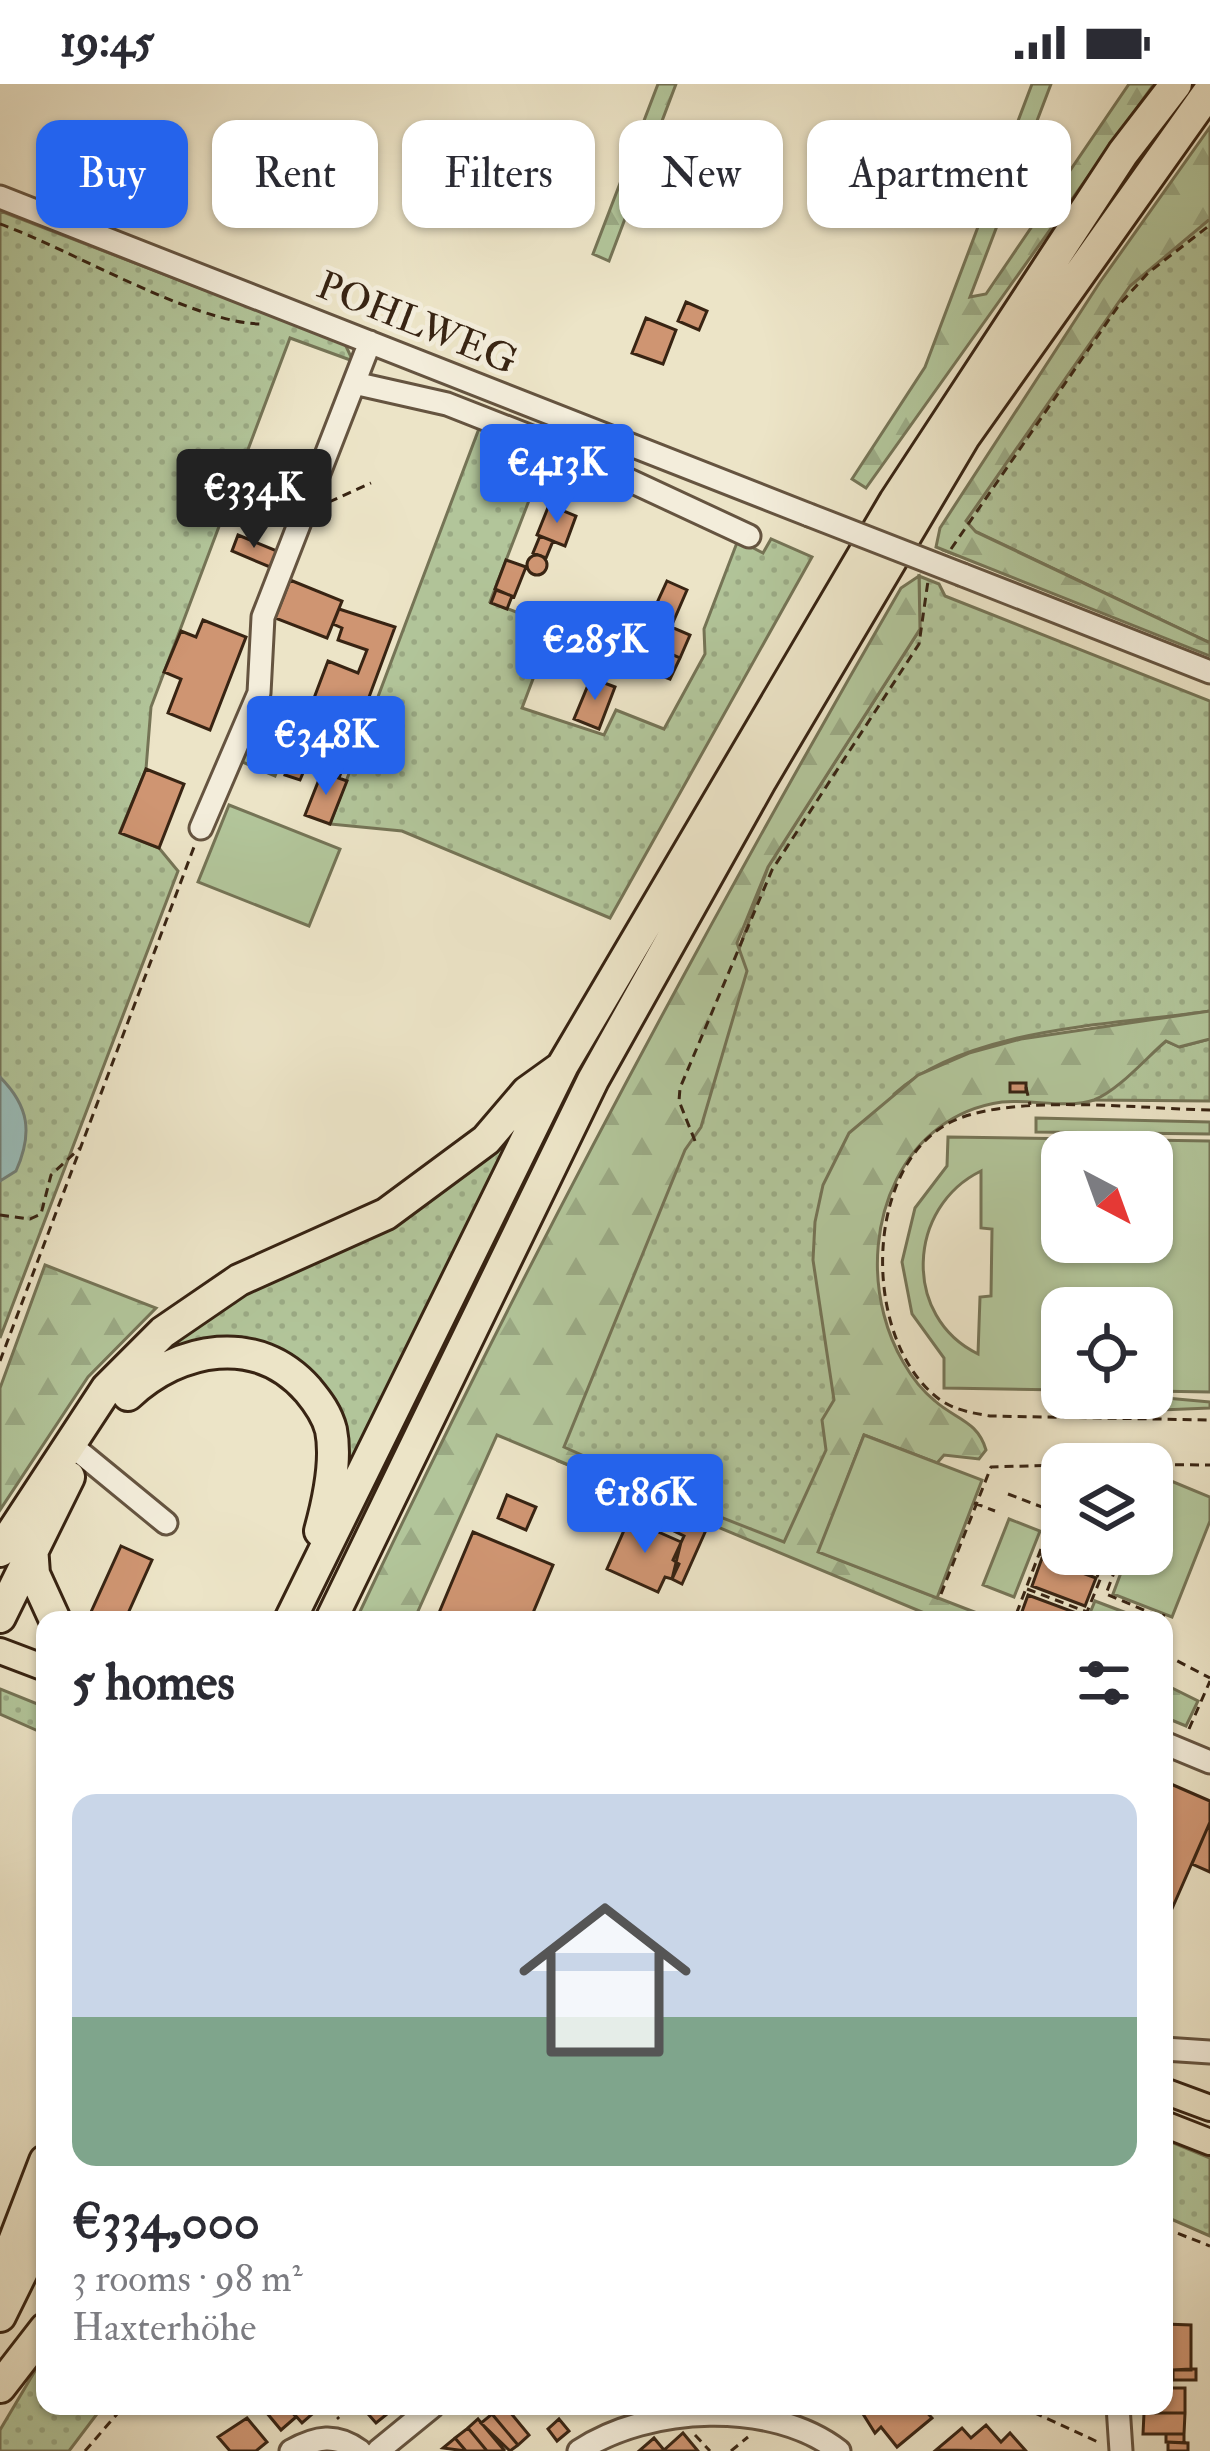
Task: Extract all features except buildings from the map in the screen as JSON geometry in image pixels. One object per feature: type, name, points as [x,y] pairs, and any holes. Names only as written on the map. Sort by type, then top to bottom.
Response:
[{"type":"highway","points":[[295,1609],[563,1065],[895,501],[1123,153],[1176,84]]},
{"type":"highway","points":[[336,1611],[593,1080],[761,780],[964,437],[1210,90]]},
{"type":"highway","points":[[0,1617],[8,1549],[107,1388],[163,1332],[239,1280],[386,1214],[486,1140],[527,1092],[563,1065]]},
{"type":"highway","points":[[8,1549],[115,1407],[154,1370],[229,1350],[263,1357],[292,1372],[320,1405],[332,1432],[328,1501],[295,1609]]},
{"type":"highway","points":[[8,1549],[34,1574],[51,1611]]},
{"type":"highway","points":[[0,2278],[36,2184]]},
{"type":"highway","points":[[0,2316],[36,2243]]},
{"type":"highway","points":[[0,2387],[36,2341]]},
{"type":"main road","points":[[0,1651],[36,1665]]},
{"type":"main road","points":[[1173,2094],[1210,2108]]},
{"type":"main road","points":[[1173,2128],[1210,2142]]},
{"type":"street","name":"POHLWEG","points":[[0,197],[1210,672]]},
{"type":"street","points":[[201,828],[259,693],[262,617],[370,342]]},
{"type":"street","points":[[354,383],[447,404],[562,449],[748,536]]},
{"type":"street","points":[[562,449],[572,424]]},
{"type":"street","points":[[82,1454],[166,1523]]},
{"type":"street","points":[[1173,1746],[1210,1762]]},
{"type":"street","points":[[1173,2050],[1210,2052]]},
{"type":"street","points":[[378,2451],[422,2415]]},
{"type":"street","points":[[579,2451],[628,2428],[678,2416],[726,2415]]},
{"type":"street","points":[[777,2415],[839,2451]]},
{"type":"street","points":[[1118,2415],[1119,2451]]},
{"type":"street","points":[[291,2451],[314,2438],[340,2438],[360,2451]]},
{"type":"path","points":[[0,224],[237,321],[268,322],[280,307]]},
{"type":"path","points":[[308,502],[330,502],[371,483]]},
{"type":"path","points":[[0,1361],[201,828]]},
{"type":"path","points":[[695,1141],[679,1101],[680,1088],[742,944]]},
{"type":"path","points":[[1026,1087],[1030,1107]]},
{"type":"path","points":[[1210,1110],[1030,1107],[982,1111],[938,1130],[894,1193],[885,1226],[883,1285],[888,1314],[907,1359],[940,1400],[976,1414],[1210,1420]]},
{"type":"path","points":[[0,1215],[30,1219],[41,1214],[51,1174],[82,1146]]},
{"type":"path","points":[[1173,1463],[1210,1465]]},
{"type":"path","points":[[941,1594],[992,1467],[1041,1466]]},
{"type":"path","points":[[1008,1494],[1041,1507]]},
{"type":"path","points":[[975,1503],[995,1511]]},
{"type":"path","points":[[1017,1611],[1041,1547]]},
{"type":"path","points":[[1038,1554],[1101,1577],[1087,1611]]},
{"type":"path","points":[[1113,1575],[1106,1594],[1148,1611]]},
{"type":"path","points":[[1025,1589],[1084,1611]]},
{"type":"path","points":[[1173,1659],[1210,1679],[1173,1744]]},
{"type":"path","points":[[1173,2232],[1210,2246]]},
{"type":"path","points":[[85,2451],[116,2415]]},
{"type":"path","points":[[1040,2415],[1119,2451]]},
{"type":"green space","points":[[658,84],[676,84],[662,120],[644,120]]},
{"type":"green space","points":[[1032,84],[1051,84],[1037,120],[1018,120]]},
{"type":"green space","points":[[1129,84],[1154,84],[1071,200],[1071,169]]},
{"type":"green space","points":[[1210,127],[1210,219],[1130,286],[966,521],[976,532],[1210,643],[1210,656],[936,547],[940,528],[1100,282]]},
{"type":"green space","points":[[1210,181],[1210,643],[977,532],[956,555],[943,550],[1127,282]]},
{"type":"green space","points":[[619,186],[621,228],[609,261],[593,254]]},
{"type":"green space","points":[[0,211],[345,344],[353,361],[290,338],[151,707],[146,769],[120,832],[159,848],[178,871],[0,1338]]},
{"type":"green space","points":[[978,228],[996,228],[970,297],[986,294],[1031,228],[1051,228],[866,488],[852,479],[925,367]]},
{"type":"green space","points":[[480,426],[548,451],[490,602],[553,626],[522,708],[604,735],[616,710],[664,729],[705,654],[704,629],[738,540],[763,553],[771,539],[812,557],[610,918],[402,831],[330,824]]},
{"type":"green space","points":[[919,576],[939,584],[945,596],[1210,701],[1210,1011],[1001,1042],[925,1072],[894,1094],[848,1374],[809,1562],[558,1461],[768,867],[920,629]]},
{"type":"green space","points":[[919,576],[920,629],[768,867],[737,943],[747,971],[701,1127],[685,1150],[564,1447],[631,1477],[647,1462],[710,1513],[784,1542],[826,1450],[822,1420],[834,1400],[813,1260],[815,1222],[823,1185],[849,1133],[918,1075],[969,1053],[1021,1039],[1210,1011],[1210,1039],[1179,1047],[1166,1041],[1094,1100],[1002,1102],[967,1111],[938,1128],[896,1180],[878,1245],[878,1280],[892,1339],[926,1393],[972,1426],[986,1450],[979,1459],[944,1455],[937,1463],[864,1435],[819,1552],[972,1611],[919,1611],[497,1435],[418,1611],[360,1611],[550,1228],[757,842],[901,588]]},
{"type":"green space","points":[[262,708],[297,722],[275,776],[240,761]]},
{"type":"green space","points":[[229,805],[340,849],[309,926],[198,882]]},
{"type":"green space","points":[[1210,1039],[1210,1101],[1094,1100],[1166,1041],[1180,1047]]},
{"type":"green space","points":[[534,1109],[344,1484],[299,1369],[153,1362],[178,1338],[235,1299],[391,1224],[430,1200]]},
{"type":"green space","points":[[1036,1118],[1210,1122],[1210,1134],[1036,1132]]},
{"type":"green space","points":[[948,1137],[1041,1138],[1041,1263],[1173,1263],[1173,1140],[1210,1141],[1210,1392],[1173,1391],[1173,1287],[1041,1287],[1041,1390],[944,1388],[944,1358],[912,1314],[902,1262],[915,1208],[947,1166]],"holes":[[[981,1171],[981,1228],[992,1229],[991,1296],[980,1297],[978,1354],[953,1337],[936,1315],[923,1262],[927,1235],[939,1210],[957,1188]]]},
{"type":"green space","points":[[45,1265],[156,1308],[88,1377],[0,1510],[0,1388]]},
{"type":"green space","points":[[1173,1399],[1210,1402],[1210,1408],[1173,1410]]},
{"type":"green space","points":[[864,1435],[982,1480],[937,1598],[818,1552]]},
{"type":"green space","points":[[1173,1482],[1210,1497],[1210,1521],[1173,1614],[1113,1594],[1120,1575],[1173,1575]]},
{"type":"green space","points":[[1009,1519],[1040,1531],[1014,1597],[983,1585]]},
{"type":"green space","points":[[1095,1601],[1121,1611],[1091,1611]]},
{"type":"green space","points":[[1173,1688],[1198,1701],[1186,1726],[1173,1721]]},
{"type":"green space","points":[[0,1689],[36,1703],[36,1730],[0,1714]]},
{"type":"green space","points":[[1173,2143],[1210,2158],[1210,2236],[1173,2220]]},
{"type":"green space","points":[[36,2369],[36,2415],[96,2415],[69,2451],[0,2451],[0,2430]]},
{"type":"water","points":[[0,1077],[22,1109],[26,1132],[16,1171],[0,1181]]}]
